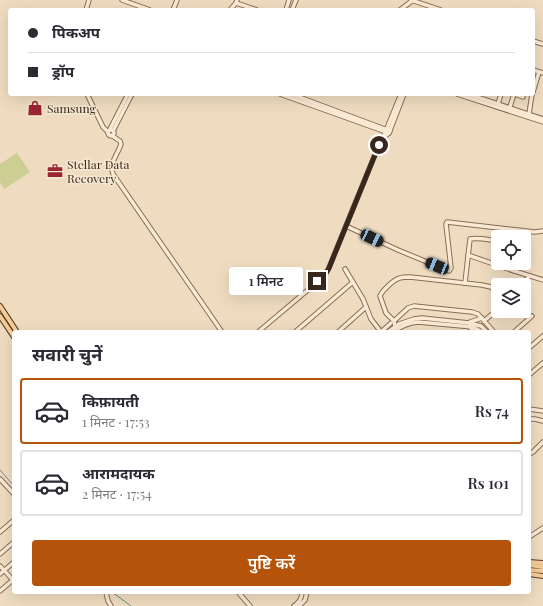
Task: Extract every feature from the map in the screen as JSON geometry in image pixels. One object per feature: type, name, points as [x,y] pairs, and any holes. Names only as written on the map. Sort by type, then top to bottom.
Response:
[{"type":"main road","points":[[0,306],[1,314],[12,334]]},
{"type":"main road","points":[[1,314],[15,330]]},
{"type":"main road","points":[[531,562],[543,563]]},
{"type":"main road","points":[[531,566],[543,567]]},
{"type":"main road","points":[[531,570],[543,571]]},
{"type":"main road","points":[[531,574],[543,576]]},
{"type":"street","points":[[122,0],[144,8]]},
{"type":"street","points":[[402,8],[412,0],[435,8]]},
{"type":"street","points":[[236,1],[252,8]]},
{"type":"street","points":[[535,88],[541,72]]},
{"type":"street","points":[[88,96],[103,127],[114,134],[112,136],[121,144],[112,165],[111,170],[113,174],[221,330]]},
{"type":"street","points":[[110,131],[127,96]]},
{"type":"street","points":[[110,131],[131,96]]},
{"type":"street","points":[[286,96],[387,132]]},
{"type":"street","points":[[296,96],[387,132]]},
{"type":"street","points":[[387,132],[399,96]]},
{"type":"street","points":[[260,330],[309,290],[326,273],[374,157],[403,96]]},
{"type":"street","points":[[464,96],[497,105]]},
{"type":"street","points":[[473,96],[543,122]]},
{"type":"street","points":[[497,105],[501,96]]},
{"type":"street","points":[[509,109],[513,96]]},
{"type":"street","points":[[521,96],[531,100]]},
{"type":"street","points":[[529,114],[532,96]]},
{"type":"street","points":[[509,109],[543,118]]},
{"type":"street","points":[[346,226],[409,255],[449,271],[451,268],[447,222],[535,232],[543,231]]},
{"type":"street","points":[[465,283],[471,238],[491,240]]},
{"type":"street","points":[[468,255],[491,263]]},
{"type":"street","points":[[345,269],[363,299],[371,319],[380,330]]},
{"type":"street","points":[[514,271],[543,280]]},
{"type":"street","points":[[485,330],[481,326],[469,324],[418,322],[404,325],[395,330],[386,313],[380,296],[381,293],[396,279],[410,277],[487,285],[491,287]]},
{"type":"street","points":[[298,330],[353,282]]},
{"type":"street","points":[[384,330],[408,308],[414,306],[477,313],[492,330]]},
{"type":"street","points":[[340,330],[366,307]]},
{"type":"street","points":[[469,324],[483,319],[491,314]]},
{"type":"street","points":[[516,330],[532,316]]},
{"type":"street","points":[[469,324],[473,330]]},
{"type":"street","points":[[469,324],[479,330]]},
{"type":"street","points":[[531,346],[543,336]]},
{"type":"street","points":[[531,373],[543,363]]},
{"type":"street","points":[[539,366],[543,371]]},
{"type":"street","points":[[531,409],[543,410]]},
{"type":"street","points":[[531,419],[543,421]]},
{"type":"street","points":[[531,453],[543,442]]},
{"type":"street","points":[[0,479],[12,492]]},
{"type":"street","points":[[0,532],[12,522]]},
{"type":"street","points":[[531,536],[543,528]]},
{"type":"street","points":[[0,554],[12,544]]},
{"type":"street","points":[[0,574],[12,564]]},
{"type":"street","points":[[0,566],[12,578]]},
{"type":"street","points":[[0,592],[12,580]]},
{"type":"street","points":[[106,594],[111,606]]},
{"type":"street","points":[[240,594],[250,606]]},
{"type":"street","points":[[299,606],[304,602],[303,594]]},
{"type":"street","points":[[294,606],[306,594]]},
{"type":"green space","points":[[17,153],[30,172],[4,189],[0,182],[0,164]]},
{"type":"waterway","points":[[0,470],[12,484]]},
{"type":"waterway","points":[[115,594],[131,606]]},
{"type":"place","name":"Samsung","points":[[35,108]]},
{"type":"place","name":"Stellar Data Recovery","points":[[55,171]]},
{"type":"route","points":[[317,281],[329,268],[379,145]]}]
